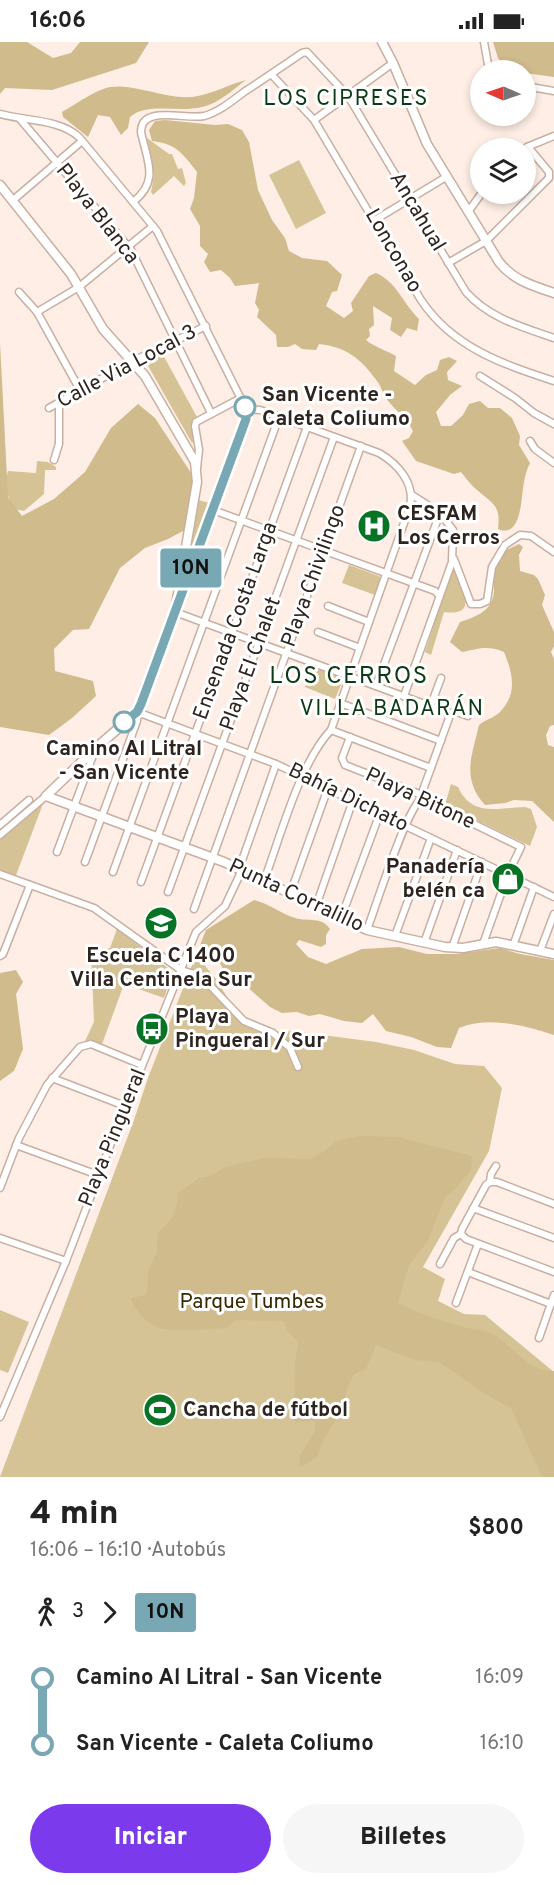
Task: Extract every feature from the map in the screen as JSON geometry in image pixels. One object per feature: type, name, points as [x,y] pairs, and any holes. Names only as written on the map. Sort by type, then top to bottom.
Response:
[{"type":"street","points":[[382,42],[419,127],[446,177],[499,262],[513,276],[554,293]]},
{"type":"street","points":[[484,42],[487,60]]},
{"type":"street","name":"Ancahual","points":[[271,74],[307,52],[348,96],[466,292],[479,304],[513,324],[554,338]]},
{"type":"street","points":[[314,120],[393,63]]},
{"type":"street","points":[[133,202],[146,190],[150,180],[141,129],[145,119],[154,115],[193,117],[208,115],[271,74]]},
{"type":"street","name":"Lonconao","points":[[271,74],[314,120],[421,300],[444,329],[494,359],[554,381]]},
{"type":"street","points":[[536,88],[554,91]]},
{"type":"street","points":[[0,114],[61,126],[75,134],[133,202],[153,226],[206,326],[246,409],[246,419],[137,712],[138,721],[85,862]]},
{"type":"street","name":"Playa Blanca","points":[[20,118],[128,247],[211,413]]},
{"type":"street","points":[[536,144],[554,136]]},
{"type":"street","points":[[12,201],[82,141]]},
{"type":"street","points":[[536,159],[550,175],[536,192]]},
{"type":"street","points":[[375,220],[446,177]]},
{"type":"street","points":[[0,185],[71,274],[103,329],[148,380],[192,456],[197,482],[175,612]]},
{"type":"street","points":[[468,212],[474,204]]},
{"type":"street","points":[[448,263],[486,241],[524,204]]},
{"type":"street","points":[[36,312],[79,286],[153,226]]},
{"type":"street","points":[[19,292],[36,312],[80,390]]},
{"type":"street","name":"Calle Via Local 3","points":[[49,408],[175,340],[206,326]]},
{"type":"street","points":[[480,376],[554,424]]},
{"type":"street","points":[[196,469],[200,454],[195,424],[199,419],[241,398]]},
{"type":"street","points":[[54,460],[59,444],[59,403]]},
{"type":"street","points":[[246,409],[257,409],[378,453],[393,463],[406,479],[412,495],[387,574],[331,729],[302,776],[264,881]]},
{"type":"street","points":[[113,872],[279,417]]},
{"type":"street","name":"Ensenada Costa Larga","points":[[141,882],[307,427]]},
{"type":"street","name":"Playa El Chalet","points":[[168,892],[334,437]]},
{"type":"street","points":[[530,441],[535,449],[554,463]]},
{"type":"street","name":"Playa Chivilingo","points":[[194,909],[361,446]]},
{"type":"street","points":[[404,696],[439,601],[439,595],[452,567],[453,530],[440,513],[412,495]]},
{"type":"street","points":[[213,510],[439,595]]},
{"type":"street","points":[[376,686],[440,513]]},
{"type":"street","points":[[452,556],[471,604],[480,604],[487,601],[492,567],[505,545],[512,540],[520,535],[531,536],[554,552]]},
{"type":"street","points":[[328,606],[369,622]]},
{"type":"street","points":[[175,612],[449,713],[457,712],[468,716]]},
{"type":"street","points":[[318,632],[360,648]]},
{"type":"street","points":[[431,705],[441,678]]},
{"type":"street","points":[[340,703],[441,741]]},
{"type":"street","points":[[0,835],[137,712]]},
{"type":"street","name":"Bahía Dichato","points":[[137,712],[276,764],[554,897]]},
{"type":"street","points":[[367,930],[406,826],[416,803],[423,797],[423,790],[449,713]]},
{"type":"street","points":[[331,729],[431,768]]},
{"type":"street","name":"Playa Bitone","points":[[350,737],[342,758],[343,764],[423,797],[521,847],[508,874]]},
{"type":"street","points":[[57,852],[97,747]]},
{"type":"street","name":"Playa Pingueral","points":[[0,1417],[4,1397],[66,1261],[125,1106],[196,932],[225,906],[240,870],[276,764]]},
{"type":"street","points":[[290,894],[328,788]]},
{"type":"street","name":"Punta Corralillo","points":[[46,796],[212,858],[367,930],[452,948],[496,942],[554,954]]},
{"type":"street","points":[[0,825],[29,800]]},
{"type":"street","points":[[316,906],[353,800]]},
{"type":"street","points":[[341,918],[380,813]]},
{"type":"street","points":[[395,936],[431,838]]},
{"type":"street","points":[[423,943],[457,850]]},
{"type":"street","points":[[452,948],[482,862]]},
{"type":"street","points":[[0,874],[101,911],[181,970],[201,976],[244,1022],[273,1033],[290,1048],[298,1067]]},
{"type":"street","points":[[483,944],[508,874]]},
{"type":"street","points":[[0,956],[3,954],[30,885]]},
{"type":"street","points":[[513,946],[534,886]]},
{"type":"street","points":[[540,951],[554,914]]},
{"type":"street","points":[[0,1188],[16,1145],[52,1078],[70,1057],[84,1045],[91,1044],[142,1065]]},
{"type":"street","points":[[52,1078],[125,1106]]},
{"type":"street","points":[[16,1145],[98,1175]]},
{"type":"street","points":[[490,1182],[491,1174],[496,1166]]},
{"type":"street","points":[[554,1204],[497,1182],[490,1182],[473,1208],[461,1234],[464,1239],[554,1272]]},
{"type":"street","points":[[473,1208],[554,1238]]},
{"type":"street","points":[[440,1264],[454,1238],[461,1234]]},
{"type":"street","points":[[0,1238],[66,1261]]},
{"type":"street","points":[[456,1304],[478,1244]]},
{"type":"street","points":[[468,1272],[551,1304]]},
{"type":"street","points":[[538,1338],[554,1295]]},
{"type":"green space","points":[[0,42],[27,42],[53,58],[71,53],[80,42],[149,42],[136,63],[52,90],[5,88],[0,94]]},
{"type":"green space","points":[[493,42],[554,42],[554,77],[536,75],[536,60],[500,60]]},
{"type":"green space","points":[[246,80],[226,96],[208,105],[193,109],[155,109],[137,113],[130,117],[128,128],[121,135],[110,117],[98,115],[88,137],[63,117],[62,112],[105,88],[121,86],[176,97],[187,97],[204,95]]},
{"type":"green space","points":[[155,121],[215,125],[228,124],[242,130],[249,142],[258,190],[272,220],[285,238],[289,251],[302,258],[327,261],[342,275],[337,291],[332,292],[326,306],[344,318],[353,311],[351,303],[369,276],[376,273],[395,288],[419,319],[417,331],[407,328],[401,337],[390,330],[392,318],[373,306],[374,325],[369,329],[370,336],[366,340],[396,356],[394,371],[415,385],[426,375],[437,370],[440,360],[449,357],[457,361],[447,372],[448,380],[462,386],[450,395],[436,412],[441,426],[451,426],[463,415],[469,404],[480,401],[488,408],[500,408],[512,418],[520,436],[519,445],[530,463],[525,477],[519,515],[512,528],[498,529],[499,521],[495,506],[461,472],[454,474],[416,461],[402,441],[409,438],[413,431],[387,400],[379,383],[359,360],[338,348],[319,344],[316,350],[302,349],[295,344],[288,347],[277,347],[276,335],[257,317],[259,310],[255,303],[259,283],[235,286],[221,270],[210,272],[204,262],[208,254],[200,246],[200,226],[190,209],[194,198],[197,172],[173,147],[152,141],[149,130]]},
{"type":"green space","points":[[147,138],[172,154],[178,169],[182,168],[186,183],[184,186],[174,176],[153,195],[151,192],[154,176]]},
{"type":"green space","points":[[299,160],[326,213],[296,229],[269,175]]},
{"type":"green space","points":[[0,343],[8,497],[22,516],[54,499],[85,472],[111,428],[138,404],[155,418],[197,482],[185,530],[145,548],[120,568],[89,629],[73,630],[54,649],[55,671],[93,681],[96,696],[49,735],[0,727]]},
{"type":"green space","points":[[162,353],[197,417],[192,426],[195,441],[192,443],[147,364],[148,360]]},
{"type":"green space","points":[[37,461],[48,462],[56,467],[56,470],[45,470],[44,494],[24,511],[14,509],[4,487],[8,471],[36,473]]},
{"type":"green space","points":[[198,500],[210,503],[185,571]]},
{"type":"green space","points":[[519,544],[523,547],[519,555],[520,571],[534,575],[538,579],[545,595],[542,605],[554,632],[554,646],[551,652],[554,659],[554,725],[550,726],[546,735],[548,745],[554,747],[554,822],[532,801],[514,800],[485,805],[478,795],[473,785],[470,767],[479,725],[497,715],[509,699],[512,684],[510,668],[504,652],[488,648],[462,652],[450,642],[460,622],[481,613],[491,602],[494,587],[491,565],[504,551]]},
{"type":"green space","points":[[349,565],[379,576],[381,579],[375,595],[342,583]]},
{"type":"green space","points":[[452,570],[455,570],[464,592],[465,605],[462,610],[444,612],[431,655],[425,652]]},
{"type":"green space","points":[[312,666],[342,677],[343,680],[335,699],[305,687]]},
{"type":"green space","points":[[451,784],[458,787],[470,803],[478,807],[531,809],[537,827],[530,846],[445,805]]},
{"type":"green space","points":[[44,801],[15,878],[0,872],[0,839]]},
{"type":"green space","points":[[254,900],[295,918],[323,922],[330,929],[326,935],[326,944],[321,947],[299,940],[296,944],[308,957],[326,964],[362,949],[399,947],[427,954],[456,954],[500,948],[554,960],[554,1035],[506,1023],[470,1024],[459,1028],[451,1048],[437,1047],[386,1031],[373,1014],[362,1023],[344,1021],[320,1014],[309,1016],[297,1012],[282,1013],[270,1007],[245,985],[229,980],[212,954],[205,962],[196,955],[206,930]]},
{"type":"green space","points":[[117,929],[173,972],[164,998],[124,984],[101,1047],[85,1041],[94,1022],[91,952],[110,948]]},
{"type":"green space","name":"Parque Tumbes","points":[[196,955],[216,979],[243,1023],[273,1033],[292,1031],[376,1042],[414,1050],[455,1064],[484,1066],[502,1088],[489,1151],[423,1267],[445,1279],[438,1301],[464,1314],[485,1315],[554,1372],[554,1477],[0,1477]]},
{"type":"green space","points":[[16,970],[23,982],[16,994],[23,1049],[14,1071],[0,1081],[0,973]]},
{"type":"green space","points":[[359,1136],[398,1137],[472,1156],[471,1170],[445,1198],[427,1242],[409,1265],[398,1303],[447,1322],[491,1333],[536,1367],[554,1371],[554,1477],[542,1477],[511,1408],[487,1395],[439,1362],[415,1360],[376,1345],[366,1369],[354,1374],[347,1388],[344,1406],[324,1439],[316,1458],[300,1467],[299,1457],[315,1431],[315,1421],[296,1422],[294,1418],[295,1362],[298,1342],[287,1331],[284,1321],[236,1320],[227,1328],[166,1329],[150,1323],[135,1307],[131,1298],[147,1295],[148,1272],[157,1252],[157,1234],[172,1216],[178,1193],[199,1178],[210,1176],[228,1166],[265,1158],[309,1159],[337,1141]]},
{"type":"green space","points":[[0,1310],[29,1322],[8,1373],[0,1370]]},
{"type":"bus line","name":"10N","points":[[124,722],[137,712],[141,704],[246,419],[245,407]]},
{"type":"place","name":"San Vicente - Caleta Coliumo","points":[[245,407]]},
{"type":"place","name":"CESFAM Los Cerros","points":[[374,526]]},
{"type":"place","name":"Camino Al Litral - San Vicente","points":[[124,722]]},
{"type":"place","name":"Panadería belén ca","points":[[508,879]]},
{"type":"place","name":"Escuela C 1400 Villa Centinela Sur","points":[[161,923]]},
{"type":"place","name":"Playa Pingueral / Sur","points":[[152,1029]]},
{"type":"place","name":"Cancha de fútbol","points":[[160,1410]]},
{"type":"district","name":"LOS CIPRESES","points":[[346,99]]},
{"type":"district","name":"LOS CERROS","points":[[349,677]]},
{"type":"district","name":"VILLA BADARÁN","points":[[392,709]]}]
